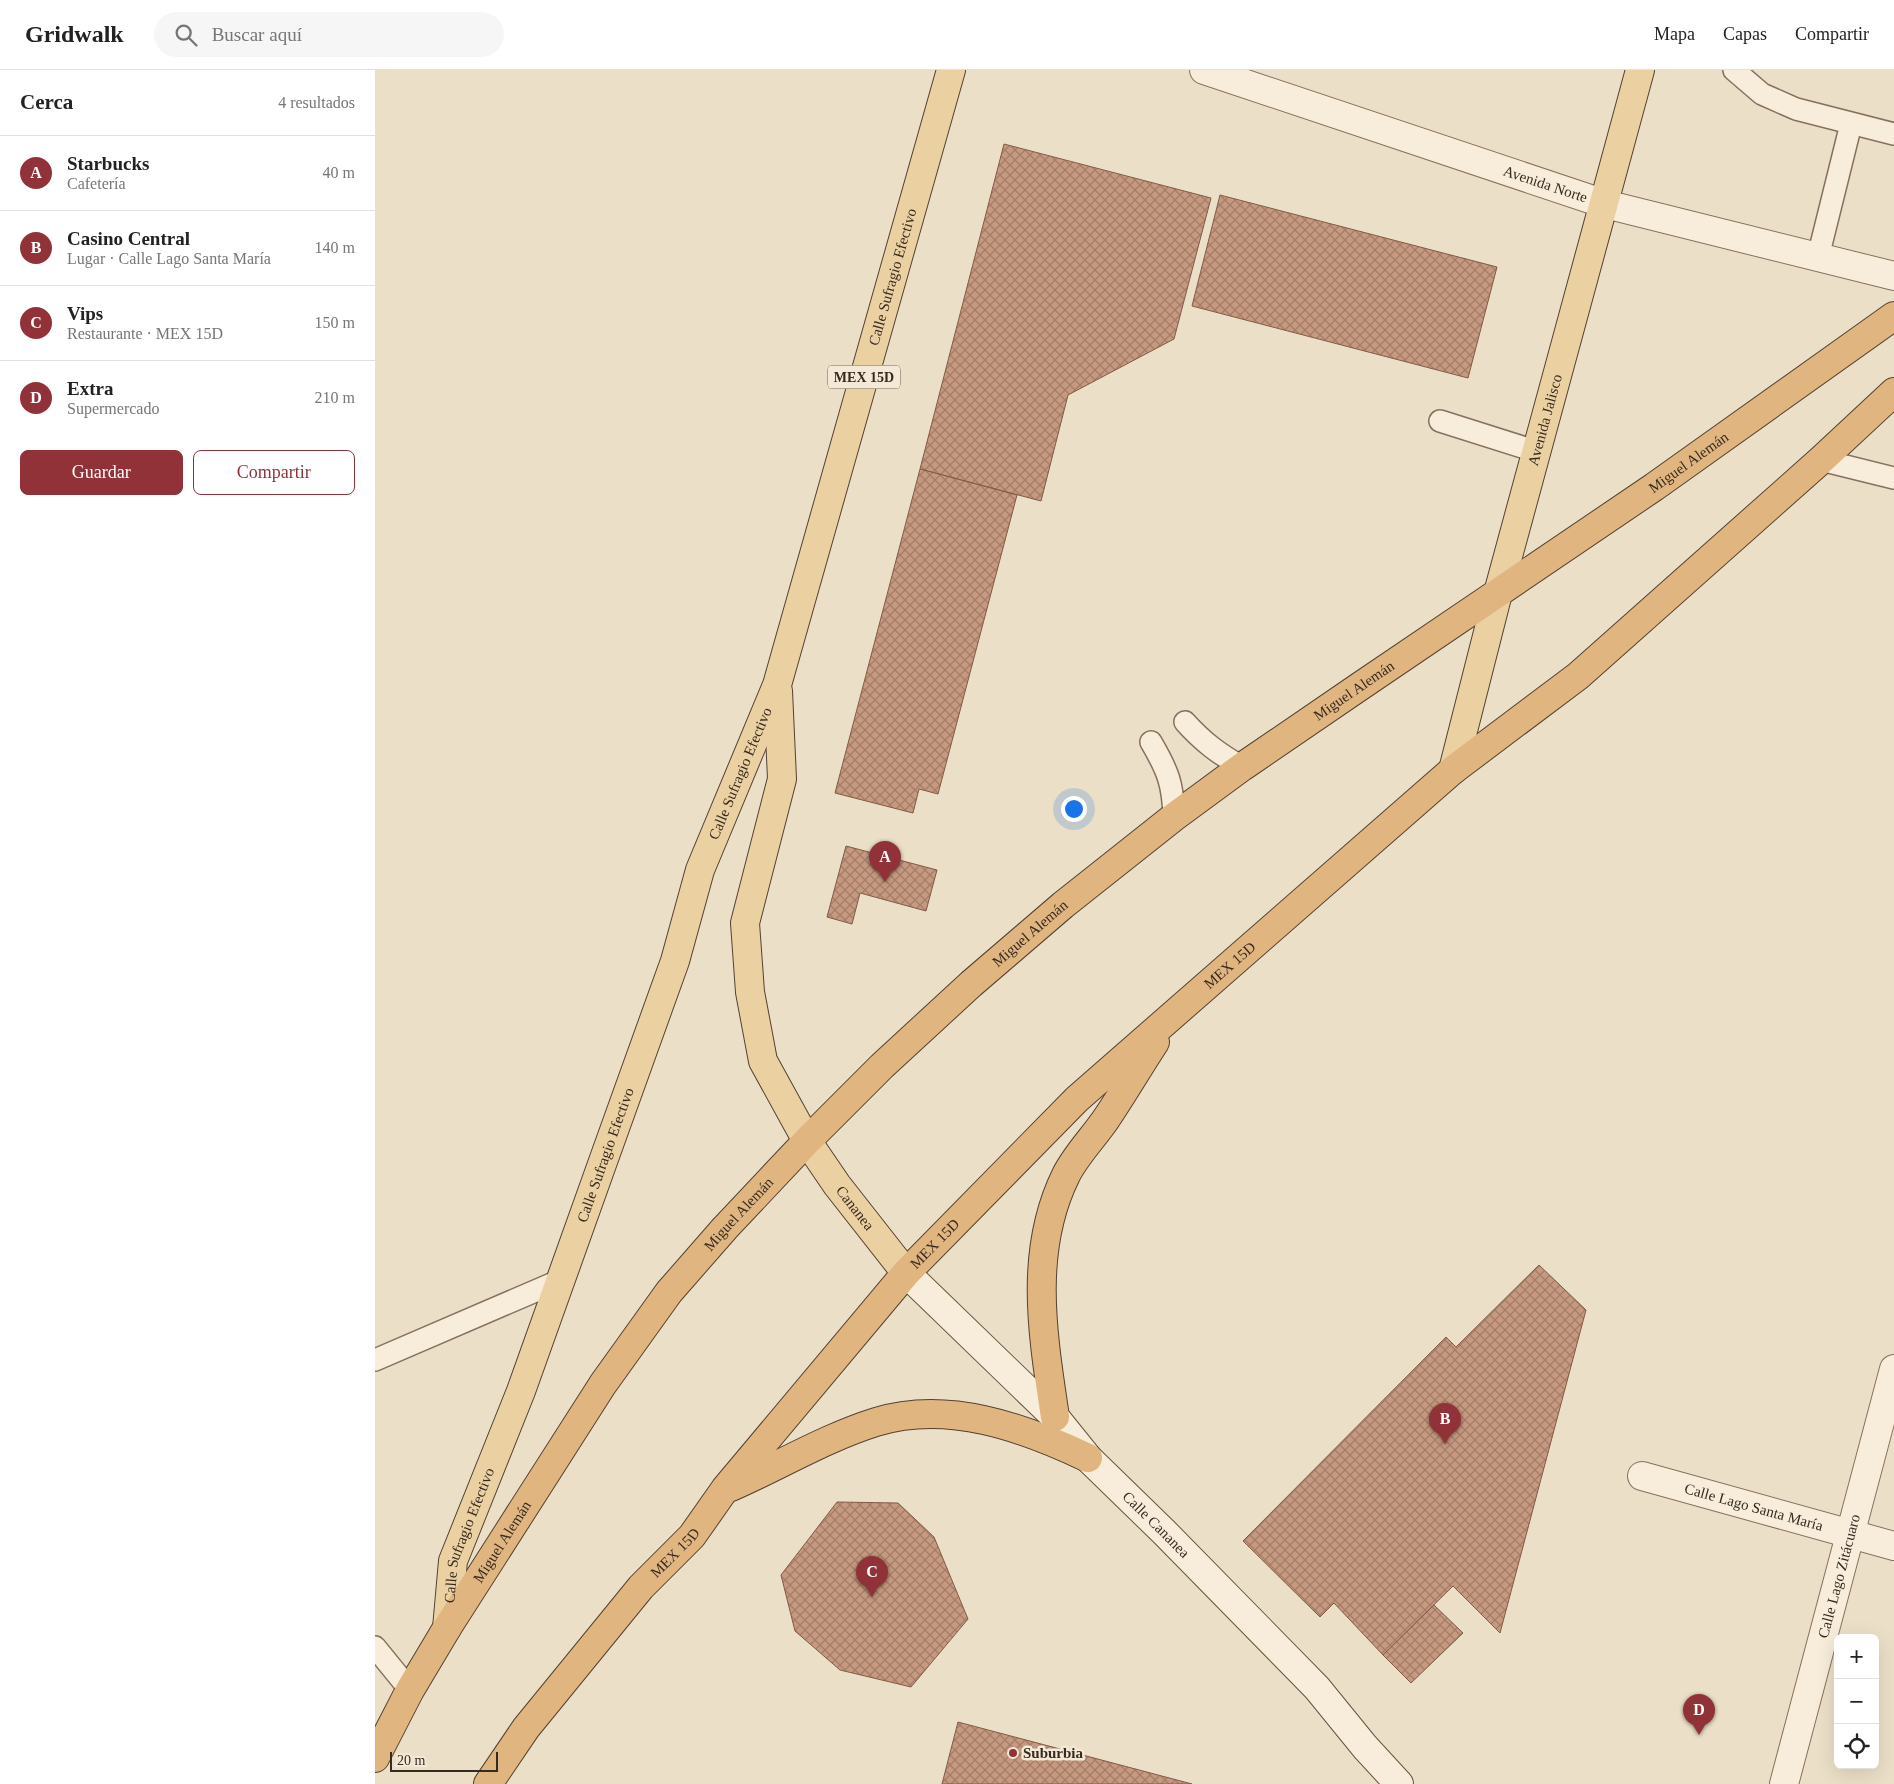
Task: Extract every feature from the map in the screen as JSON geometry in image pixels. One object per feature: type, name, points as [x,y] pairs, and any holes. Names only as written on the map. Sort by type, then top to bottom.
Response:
[{"type":"highway","name":"Miguel Alemán","points":[[375,1758],[410,1690],[447,1628],[603,1384],[669,1292],[725,1228],[807,1141],[882,1066],[971,984],[1063,905],[1174,817],[1242,767],[1654,487],[1894,316]]},
{"type":"highway","points":[[1453,770],[1578,676],[1821,460],[1894,392]]},
{"type":"highway","name":"MEX 15D","points":[[488,1784],[526,1728],[641,1587],[692,1536],[725,1489],[906,1273],[1077,1099],[1453,770]]},
{"type":"highway","points":[[1055,1417],[1047,1367],[1040,1294],[1043,1252],[1051,1214],[1067,1174],[1107,1118],[1169,1020]]},
{"type":"highway","points":[[725,1489],[849,1432],[877,1422],[905,1416],[953,1416],[1005,1425],[1055,1442],[1088,1458]]},
{"type":"main road","name":"Calle Sufragio Efectivo","points":[[447,1628],[453,1561],[517,1400],[561,1280],[675,961],[700,870],[777,685],[951,70]]},
{"type":"main road","name":"Avenida Jalisco","points":[[1453,770],[1498,593],[1641,70]]},
{"type":"main road","name":"Calle Sufragio Efectivo","points":[[777,685],[782,779],[745,923],[750,992],[763,1061],[807,1141]]},
{"type":"main road","name":"Cananea","points":[[807,1141],[837,1185],[906,1273]]},
{"type":"street","name":"Avenida Norte","points":[[1204,70],[1605,204],[1894,276]]},
{"type":"street","name":"Calle Cananea","points":[[906,1273],[1055,1417],[1088,1458],[1164,1532],[1317,1688],[1396,1783]]},
{"type":"street","name":"Calle Lago Zitácuaro","points":[[1784,1784],[1894,1369]]},
{"type":"street","name":"Calle Lago Santa María","points":[[1642,1476],[1894,1546]]},
{"type":"lane","points":[[1734,70],[1762,94],[1797,109],[1894,134]]},
{"type":"lane","points":[[1818,257],[1851,124]]},
{"type":"lane","points":[[1440,421],[1538,452]]},
{"type":"lane","points":[[1821,460],[1894,478]]},
{"type":"lane","points":[[1185,722],[1199,738],[1218,754],[1242,767]]},
{"type":"lane","points":[[1151,742],[1165,765],[1171,783],[1174,817]]},
{"type":"lane","points":[[375,1360],[561,1280]]},
{"type":"lane","points":[[375,1647],[410,1690]]},
{"type":"building","points":[[1004,144],[1211,198],[1174,339],[1068,395],[1041,501],[920,469]]},
{"type":"building","points":[[1220,195],[1497,267],[1468,378],[1192,306]]},
{"type":"building","points":[[920,469],[1017,495],[938,794],[919,789],[913,813],[835,793]]},
{"type":"building","points":[[846,846],[937,870],[926,911],[860,893],[852,924],[827,917]]},
{"type":"building","points":[[1539,1265],[1586,1310],[1500,1633],[1453,1586],[1383,1655],[1334,1603],[1320,1617],[1243,1541],[1446,1337],[1456,1347]]},
{"type":"building","points":[[837,1502],[898,1503],[934,1537],[968,1619],[911,1687],[840,1670],[795,1631],[781,1575]]},
{"type":"building","points":[[1434,1605],[1463,1633],[1411,1683],[1383,1655]]},
{"type":"building","name":"Suburbia","points":[[958,1722],[1192,1784],[942,1784]]},
{"type":"place","name":"Starbucks","points":[[885,882]]},
{"type":"place","name":"Casino Central","points":[[1445,1444]]},
{"type":"place","name":"Vips","points":[[872,1597]]},
{"type":"place","name":"Extra","points":[[1699,1735]]},
{"type":"place","name":"Suburbia","points":[[1013,1753]]}]
